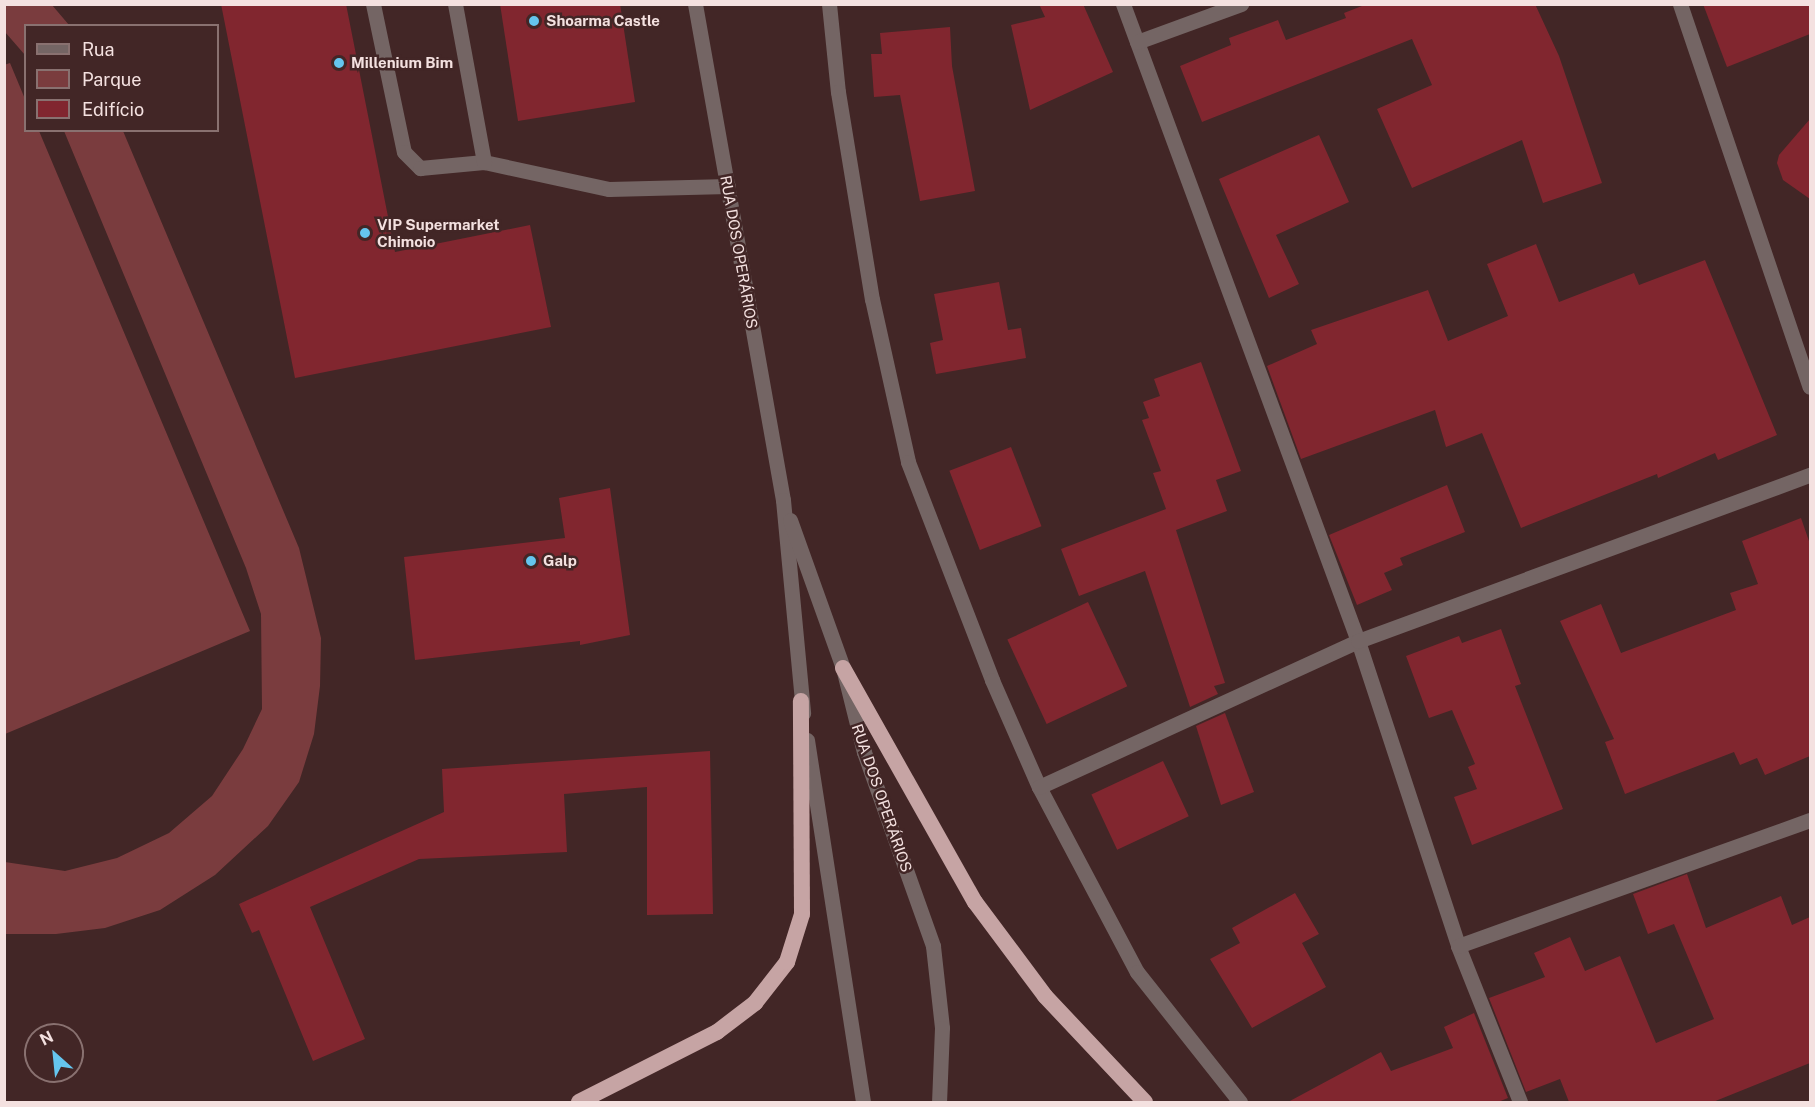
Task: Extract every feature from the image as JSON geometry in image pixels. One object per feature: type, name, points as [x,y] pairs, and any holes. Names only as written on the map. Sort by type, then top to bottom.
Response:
[{"type":"highway","points":[[843,668],[975,902],[1045,996],[1145,1102]]},
{"type":"highway","points":[[579,1102],[717,1032],[755,1003],[787,962],[802,914],[801,701]]},
{"type":"street","points":[[373,4],[404,152],[420,168],[484,162],[609,189],[728,186]]},
{"type":"street","points":[[454,4],[484,162]]},
{"type":"street","name":"RUA DOS OPERÁRIOS","points":[[695,4],[783,500],[801,701],[863,1102]]},
{"type":"street","points":[[829,4],[838,92],[872,298],[908,462],[992,680],[1039,787],[1137,972],[1240,1102]]},
{"type":"street","points":[[1124,4],[1358,641],[1458,946],[1520,1102]]},
{"type":"street","points":[[1137,42],[1240,4]]},
{"type":"street","points":[[1680,4],[1810,387]]},
{"type":"street","points":[[1039,787],[1358,641],[1810,475]]},
{"type":"street","name":"RUA DOS OPERÁRIOS","points":[[783,500],[843,668],[864,752],[933,946],[942,1028],[939,1102]]},
{"type":"street","points":[[1458,946],[1810,820]]},
{"type":"green space","points":[[4,5],[52,5],[68,24],[24,24],[24,54],[5,32]]},
{"type":"green space","points":[[10,63],[24,97],[24,132],[39,132],[250,631],[5,734],[4,65]]},
{"type":"green space","points":[[64,132],[123,132],[299,548],[321,638],[320,686],[314,734],[299,782],[268,826],[215,875],[160,910],[105,928],[56,934],[5,934],[5,862],[65,871],[117,858],[169,833],[212,796],[243,749],[262,709],[261,614],[246,568]]},
{"type":"building","points":[[221,4],[346,4],[395,252],[530,225],[551,327],[295,378]]},
{"type":"building","points":[[500,4],[620,4],[635,102],[518,121]]},
{"type":"building","points":[[1039,4],[1083,4],[1113,72],[1030,110],[1011,25],[1045,17]]},
{"type":"building","points":[[1367,4],[1535,4],[1559,56],[1602,183],[1543,203],[1522,140],[1412,188],[1377,109],[1432,85],[1412,39],[1202,122],[1180,66],[1231,45],[1229,38],[1278,20],[1286,40],[1346,18],[1344,13]]},
{"type":"building","points":[[1703,4],[1810,4],[1810,34],[1727,67]]},
{"type":"building","points":[[950,27],[952,66],[975,191],[920,201],[900,95],[874,97],[871,54],[882,54],[880,33]]},
{"type":"building","points":[[1810,119],[1810,199],[1783,180],[1777,163],[1779,155]]},
{"type":"building","points":[[1319,135],[1349,202],[1276,235],[1299,284],[1269,298],[1219,179]]},
{"type":"building","points":[[1536,244],[1559,302],[1634,273],[1639,285],[1705,260],[1777,435],[1718,460],[1715,453],[1658,478],[1657,474],[1521,528],[1482,433],[1446,447],[1435,410],[1301,459],[1267,366],[1317,344],[1311,330],[1428,290],[1448,341],[1508,316],[1487,264]]},
{"type":"building","points":[[999,282],[1008,330],[1021,328],[1026,358],[936,374],[930,343],[943,340],[934,294]]},
{"type":"building","points":[[1201,362],[1241,471],[1216,480],[1227,511],[1176,530],[1225,683],[1214,686],[1218,694],[1190,707],[1145,571],[1079,596],[1061,549],[1166,509],[1153,473],[1161,471],[1142,420],[1149,418],[1143,402],[1160,396],[1154,379]]},
{"type":"building","points":[[1011,447],[1041,526],[980,550],[949,471]]},
{"type":"building","points":[[1447,485],[1465,532],[1400,558],[1403,565],[1384,573],[1392,590],[1357,605],[1329,535]]},
{"type":"building","points":[[610,488],[630,635],[580,645],[580,641],[415,660],[404,557],[565,538],[559,498]]},
{"type":"building","points":[[1801,518],[1810,544],[1810,756],[1765,775],[1757,758],[1740,765],[1734,752],[1625,794],[1605,742],[1614,739],[1560,621],[1601,604],[1621,653],[1736,610],[1730,593],[1758,584],[1742,541]]},
{"type":"building","points":[[1088,602],[1127,686],[1047,724],[1007,640]]},
{"type":"building","points":[[1501,629],[1521,684],[1515,686],[1563,809],[1472,845],[1454,797],[1477,789],[1468,767],[1475,764],[1452,710],[1429,718],[1406,656],[1459,636],[1462,643]]},
{"type":"building","points":[[1225,713],[1254,792],[1221,805],[1196,726]]},
{"type":"building","points":[[710,751],[713,914],[647,915],[647,787],[564,794],[567,852],[419,859],[310,907],[365,1039],[313,1061],[259,930],[252,933],[239,904],[444,812],[442,769]]},
{"type":"building","points":[[1163,761],[1189,816],[1117,850],[1091,794]]},
{"type":"building","points":[[1687,874],[1706,928],[1781,896],[1792,925],[1810,917],[1810,1063],[1713,1102],[1569,1102],[1560,1079],[1526,1092],[1489,998],[1545,977],[1534,953],[1570,937],[1585,971],[1620,956],[1656,1043],[1714,1019],[1674,924],[1648,934],[1633,894]]},
{"type":"building","points":[[1295,893],[1319,934],[1302,943],[1326,987],[1252,1028],[1210,959],[1240,943],[1232,928]]},
{"type":"building","points":[[1474,1013],[1508,1098],[1498,1102],[1288,1102],[1381,1052],[1391,1071],[1453,1048],[1444,1027]]},
{"type":"place","name":"Shoarma Castle","points":[[534,21]]},
{"type":"place","name":"Millenium Bim","points":[[339,63]]},
{"type":"place","name":"VIP Supermarket Chimoio","points":[[365,233]]},
{"type":"place","name":"Galp","points":[[531,561]]}]
